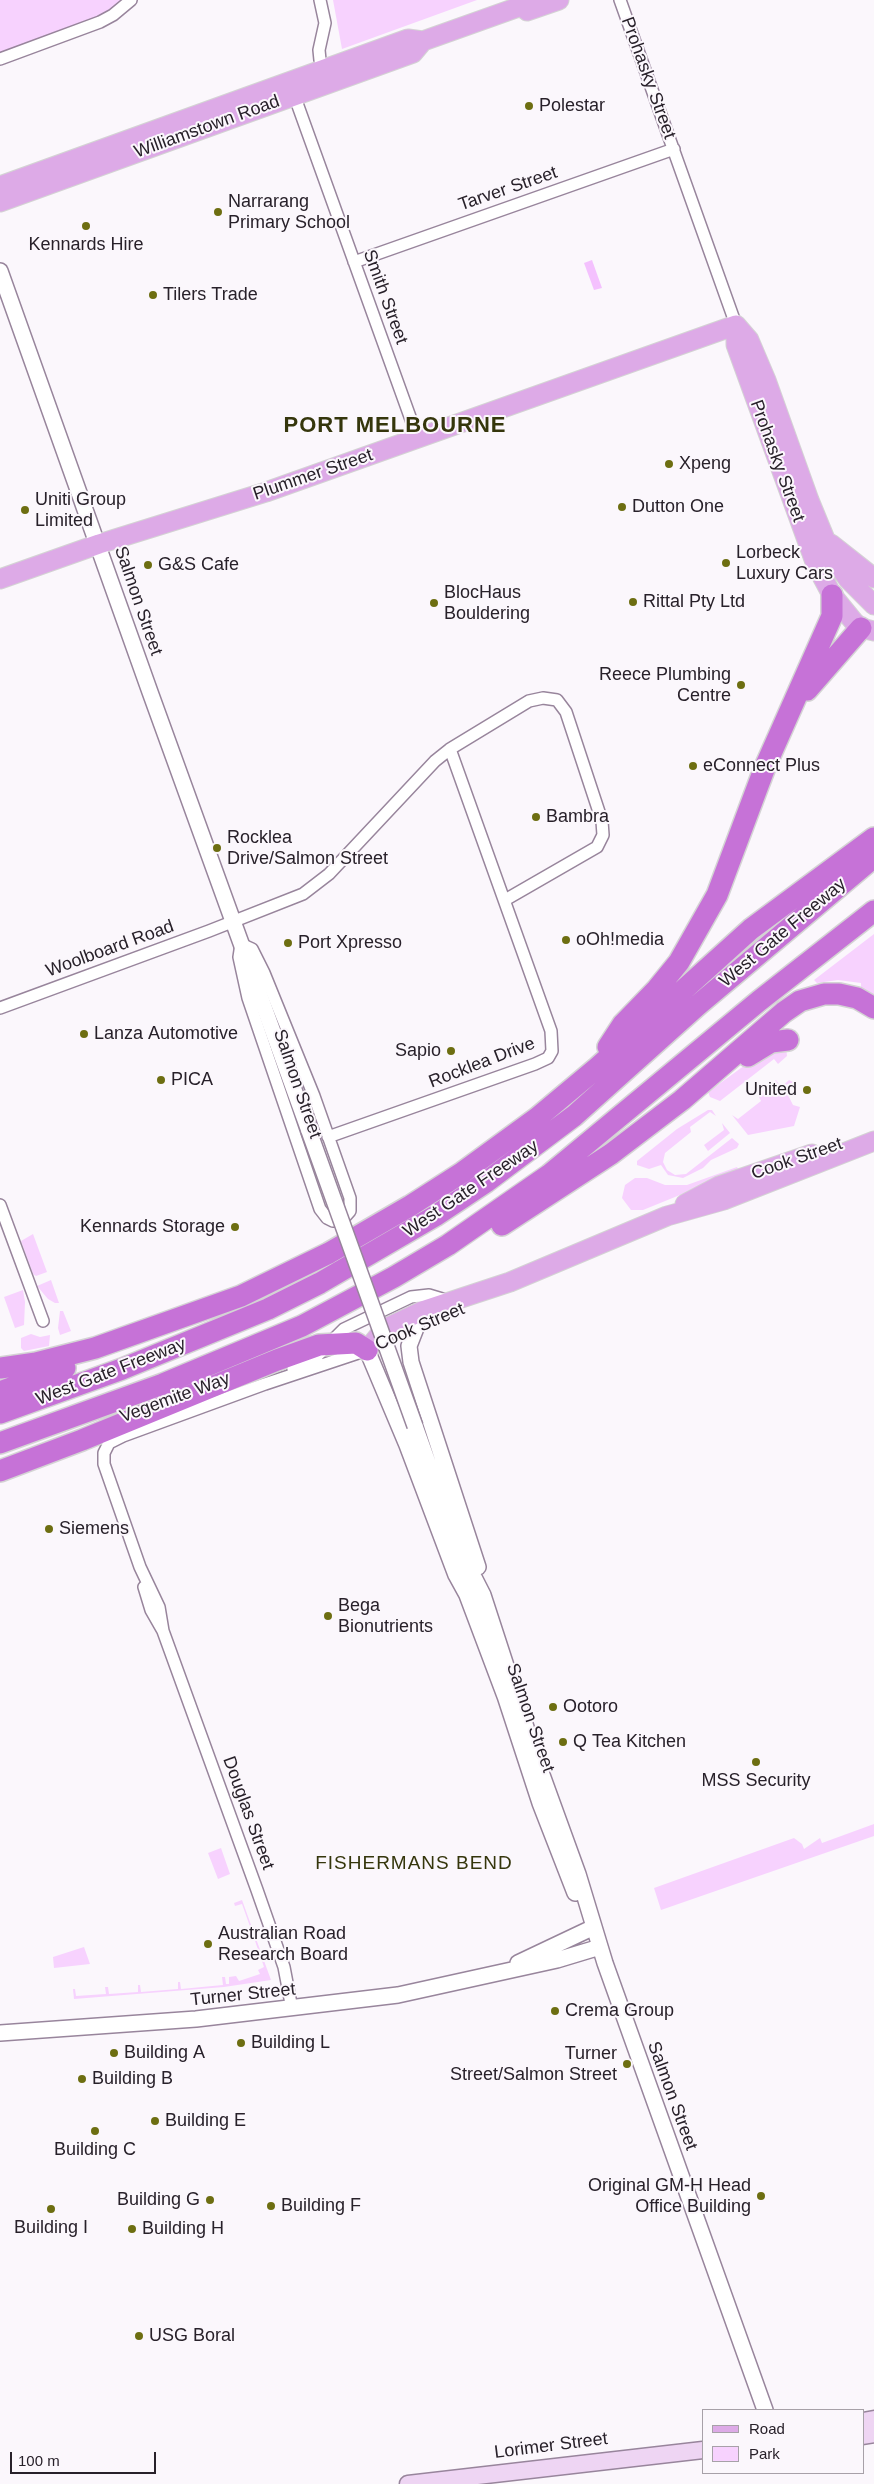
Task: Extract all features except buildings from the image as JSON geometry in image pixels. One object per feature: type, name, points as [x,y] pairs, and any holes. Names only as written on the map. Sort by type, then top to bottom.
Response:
[{"type":"highway","points":[[598,1067],[611,1041],[623,1024],[669,975],[697,934],[722,884],[765,767],[832,616],[832,594]]},
{"type":"highway","points":[[786,723],[818,675],[870,626]]},
{"type":"highway","points":[[0,1392],[176,1325],[329,1253],[389,1219],[494,1150],[598,1067],[751,929],[874,838]]},
{"type":"highway","name":"West Gate Freeway","points":[[0,1413],[130,1366],[268,1309],[328,1279],[435,1216],[486,1182],[574,1116],[698,1005],[874,857]]},
{"type":"highway","name":"West Gate Freeway","points":[[0,1443],[163,1384],[302,1326],[394,1277],[448,1245],[549,1174],[759,1002],[874,911]]},
{"type":"highway","points":[[394,1277],[486,1235],[611,1154],[682,1100],[769,1025],[800,1001],[824,994],[839,994],[857,998],[874,1008]]},
{"type":"highway","points":[[682,1100],[707,1087],[766,1044],[788,1040]]},
{"type":"highway","points":[[0,1368],[36,1363],[95,1348],[241,1296]]},
{"type":"highway","points":[[0,1465],[66,1440],[243,1362],[302,1326]]},
{"type":"highway","points":[[0,1471],[82,1440],[276,1360],[328,1344],[356,1343],[367,1350]]},
{"type":"main road","points":[[415,44],[516,2],[538,0]]},
{"type":"main road","name":"Williamstown Road","points":[[0,202],[292,89],[415,44],[559,0]]},
{"type":"main road","name":"Williamstown Road","points":[[0,186],[292,89]]},
{"type":"main road","name":"Plummer Street","points":[[0,579],[98,544],[266,492],[736,325]]},
{"type":"main road","name":"Prohasky Street","points":[[736,325],[749,340],[766,380],[823,536],[840,569],[874,605]]},
{"type":"main road","name":"Prohasky Street","points":[[736,325],[736,345],[809,549],[832,594],[870,626]]},
{"type":"main road","points":[[823,536],[874,578]]},
{"type":"main road","name":"Cook Street","points":[[367,1350],[378,1335],[393,1324],[454,1300],[510,1282],[874,1130]]},
{"type":"main road","name":"Cook Street","points":[[722,1193],[874,1141]]},
{"type":"main road","name":"Cook Street","points":[[367,1350],[480,1301],[510,1282]]},
{"type":"main road","name":"Lorimer Street","points":[[408,2484],[701,2448]]},
{"type":"street","points":[[0,59],[100,22],[113,15],[131,0]]},
{"type":"street","points":[[320,0],[325,23],[319,50],[320,60]]},
{"type":"street","name":"Prohasky Street","points":[[620,0],[736,325]]},
{"type":"street","name":"Smith Street","points":[[292,89],[418,439]]},
{"type":"street","name":"Tarver Street","points":[[354,262],[674,149]]},
{"type":"street","name":"Salmon Street","points":[[0,271],[232,922],[458,1546],[483,1595]]},
{"type":"street","points":[[232,922],[291,899],[322,881],[436,760],[450,749],[530,701],[543,698],[557,700],[566,712],[602,821],[603,835],[597,847],[505,900]]},
{"type":"street","name":"Rocklea Drive","points":[[328,1137],[548,1058],[552,1051],[551,1031],[450,749]]},
{"type":"street","name":"Woolboard Road","points":[[0,1008],[232,922]]},
{"type":"street","name":"Salmon Street","points":[[241,944],[252,949],[264,973],[328,1137],[351,1203],[347,1215],[337,1221],[327,1218],[322,1212],[295,1137],[248,998],[239,957],[241,944]]},
{"type":"street","points":[[0,1204],[42,1321]]},
{"type":"street","name":"Cook Street","points":[[374,1314],[419,1294],[454,1300]]},
{"type":"street","name":"Vegemite Way","points":[[265,1384],[312,1360],[344,1329],[374,1314]]},
{"type":"street","name":"Salmon Street","points":[[416,1328],[409,1346],[414,1372],[481,1578],[483,1595],[539,1782]]},
{"type":"street","name":"Salmon Street","points":[[367,1350],[406,1442],[456,1575],[467,1596],[539,1782],[765,2409]]},
{"type":"street","name":"Vegemite Way","points":[[104,1453],[109,1443],[117,1438],[265,1384],[367,1350]]},
{"type":"street","points":[[382,1387],[392,1374],[414,1372]]},
{"type":"street","name":"Douglas Street","points":[[104,1453],[106,1468],[140,1567],[146,1595],[163,1631],[284,1967],[292,2009]]},
{"type":"street","name":"Salmon Street","points":[[458,1546],[467,1596]]},
{"type":"street","name":"Turner Street","points":[[487,1975],[526,1959],[592,1927]]},
{"type":"street","name":"Turner Street","points":[[0,2033],[196,2019],[414,1993],[557,1960],[599,1947]]},
{"type":"green space","points":[[0,0],[125,0],[110,12],[0,55]]},
{"type":"green space","points":[[333,0],[477,0],[342,49]]},
{"type":"green space","points":[[874,934],[874,998],[861,990],[861,983],[838,980],[817,983],[814,980]]},
{"type":"green space","points":[[770,1047],[786,1047],[787,1056],[778,1064],[774,1059],[720,1101],[710,1097],[708,1092]]},
{"type":"green space","points":[[776,1080],[781,1087],[789,1080],[793,1082],[787,1093],[793,1105],[800,1107],[794,1126],[748,1135],[732,1115],[738,1119],[761,1101],[758,1095]]},
{"type":"green space","points":[[708,1110],[712,1110],[716,1116],[710,1112],[690,1127],[691,1132],[665,1153],[663,1162],[667,1170],[675,1175],[686,1174],[732,1138],[739,1144],[737,1148],[711,1160],[703,1168],[683,1178],[668,1175],[661,1165],[649,1169],[637,1165],[637,1161],[677,1129]]},
{"type":"green space","points":[[722,1123],[730,1133],[708,1151],[704,1145],[724,1130]]},
{"type":"green space","points":[[737,1167],[739,1171],[643,1210],[631,1210],[622,1198],[625,1185],[635,1178],[647,1178],[665,1185],[687,1185]]},
{"type":"green space","points":[[33,1234],[47,1272],[36,1276],[33,1274],[21,1241]]},
{"type":"green space","points":[[51,1280],[59,1303],[48,1299],[37,1286]]},
{"type":"green space","points":[[23,1290],[25,1302],[24,1325],[15,1328],[4,1297]]},
{"type":"green space","points":[[60,1311],[63,1311],[71,1331],[60,1335],[58,1328]]},
{"type":"green space","points":[[31,1334],[40,1337],[50,1335],[49,1346],[24,1351],[21,1348],[21,1338]]},
{"type":"green space","points":[[874,1824],[874,1836],[661,1910],[654,1888],[794,1838],[802,1844],[804,1849],[820,1838],[822,1843]]},
{"type":"green space","points":[[221,1848],[230,1874],[218,1879],[208,1853]]},
{"type":"green space","points":[[242,1900],[271,1980],[224,1987],[74,1999],[73,1989],[75,1989],[76,1996],[106,1994],[105,1987],[108,1987],[109,1994],[138,1992],[138,1985],[140,1985],[141,1992],[178,1989],[178,1982],[180,1982],[181,1989],[223,1985],[222,1977],[225,1977],[226,1984],[229,1984],[229,1977],[236,1976],[239,1981],[260,1974],[258,1970],[264,1967],[254,1938],[247,1940],[246,1938],[253,1935],[242,1904],[235,1906],[234,1903]]},
{"type":"green space","points":[[84,1947],[90,1964],[54,1968],[53,1957]]},
{"type":"shaded area","points":[[592,260],[602,288],[594,290],[584,263]]},
{"type":"place","name":"Polestar","points":[[529,106]]},
{"type":"place","name":"Narrarang Primary School","points":[[218,212]]},
{"type":"place","name":"Kennards Hire","points":[[86,226]]},
{"type":"place","name":"Tilers Trade","points":[[153,295]]},
{"type":"place","name":"Xpeng","points":[[669,464]]},
{"type":"place","name":"Dutton One","points":[[622,507]]},
{"type":"place","name":"Uniti Group Limited","points":[[25,510]]},
{"type":"place","name":"Lorbeck Luxury Cars","points":[[726,563]]},
{"type":"place","name":"G&S Cafe","points":[[148,565]]},
{"type":"place","name":"Rittal Pty Ltd","points":[[633,602]]},
{"type":"place","name":"BlocHaus Bouldering","points":[[434,603]]},
{"type":"place","name":"Reece Plumbing Centre","points":[[741,685]]},
{"type":"place","name":"eConnect Plus","points":[[693,766]]},
{"type":"place","name":"Bambra","points":[[536,817]]},
{"type":"place","name":"Rocklea Drive/Salmon Street","points":[[217,848]]},
{"type":"place","name":"oOh!media","points":[[566,940]]},
{"type":"place","name":"Port Xpresso","points":[[288,943]]},
{"type":"place","name":"Lanza Automotive","points":[[84,1034]]},
{"type":"place","name":"Sapio","points":[[451,1051]]},
{"type":"place","name":"PICA","points":[[161,1080]]},
{"type":"place","name":"United","points":[[807,1090]]},
{"type":"place","name":"Kennards Storage","points":[[235,1227]]},
{"type":"place","name":"Siemens","points":[[49,1529]]},
{"type":"place","name":"Bega Bionutrients","points":[[328,1616]]},
{"type":"place","name":"Ootoro","points":[[553,1707]]},
{"type":"place","name":"Q Tea Kitchen","points":[[563,1742]]},
{"type":"place","name":"MSS Security","points":[[756,1762]]},
{"type":"place","name":"Australian Road Research Board","points":[[208,1944]]},
{"type":"place","name":"Crema Group","points":[[555,2011]]},
{"type":"place","name":"Building L","points":[[241,2043]]},
{"type":"place","name":"Building A","points":[[114,2053]]},
{"type":"place","name":"Turner Street/Salmon Street","points":[[627,2064]]},
{"type":"place","name":"Building B","points":[[82,2079]]},
{"type":"place","name":"Building E","points":[[155,2121]]},
{"type":"place","name":"Building C","points":[[95,2131]]},
{"type":"place","name":"Original GM-H Head Office Building","points":[[761,2196]]},
{"type":"place","name":"Building G","points":[[210,2200]]},
{"type":"place","name":"Building F","points":[[271,2206]]},
{"type":"place","name":"Building I","points":[[51,2209]]},
{"type":"place","name":"Building H","points":[[132,2229]]},
{"type":"place","name":"USG Boral","points":[[139,2336]]},
{"type":"district","name":"PORT MELBOURNE","points":[[395,426]]},
{"type":"district","name":"FISHERMANS BEND","points":[[414,1864]]}]
